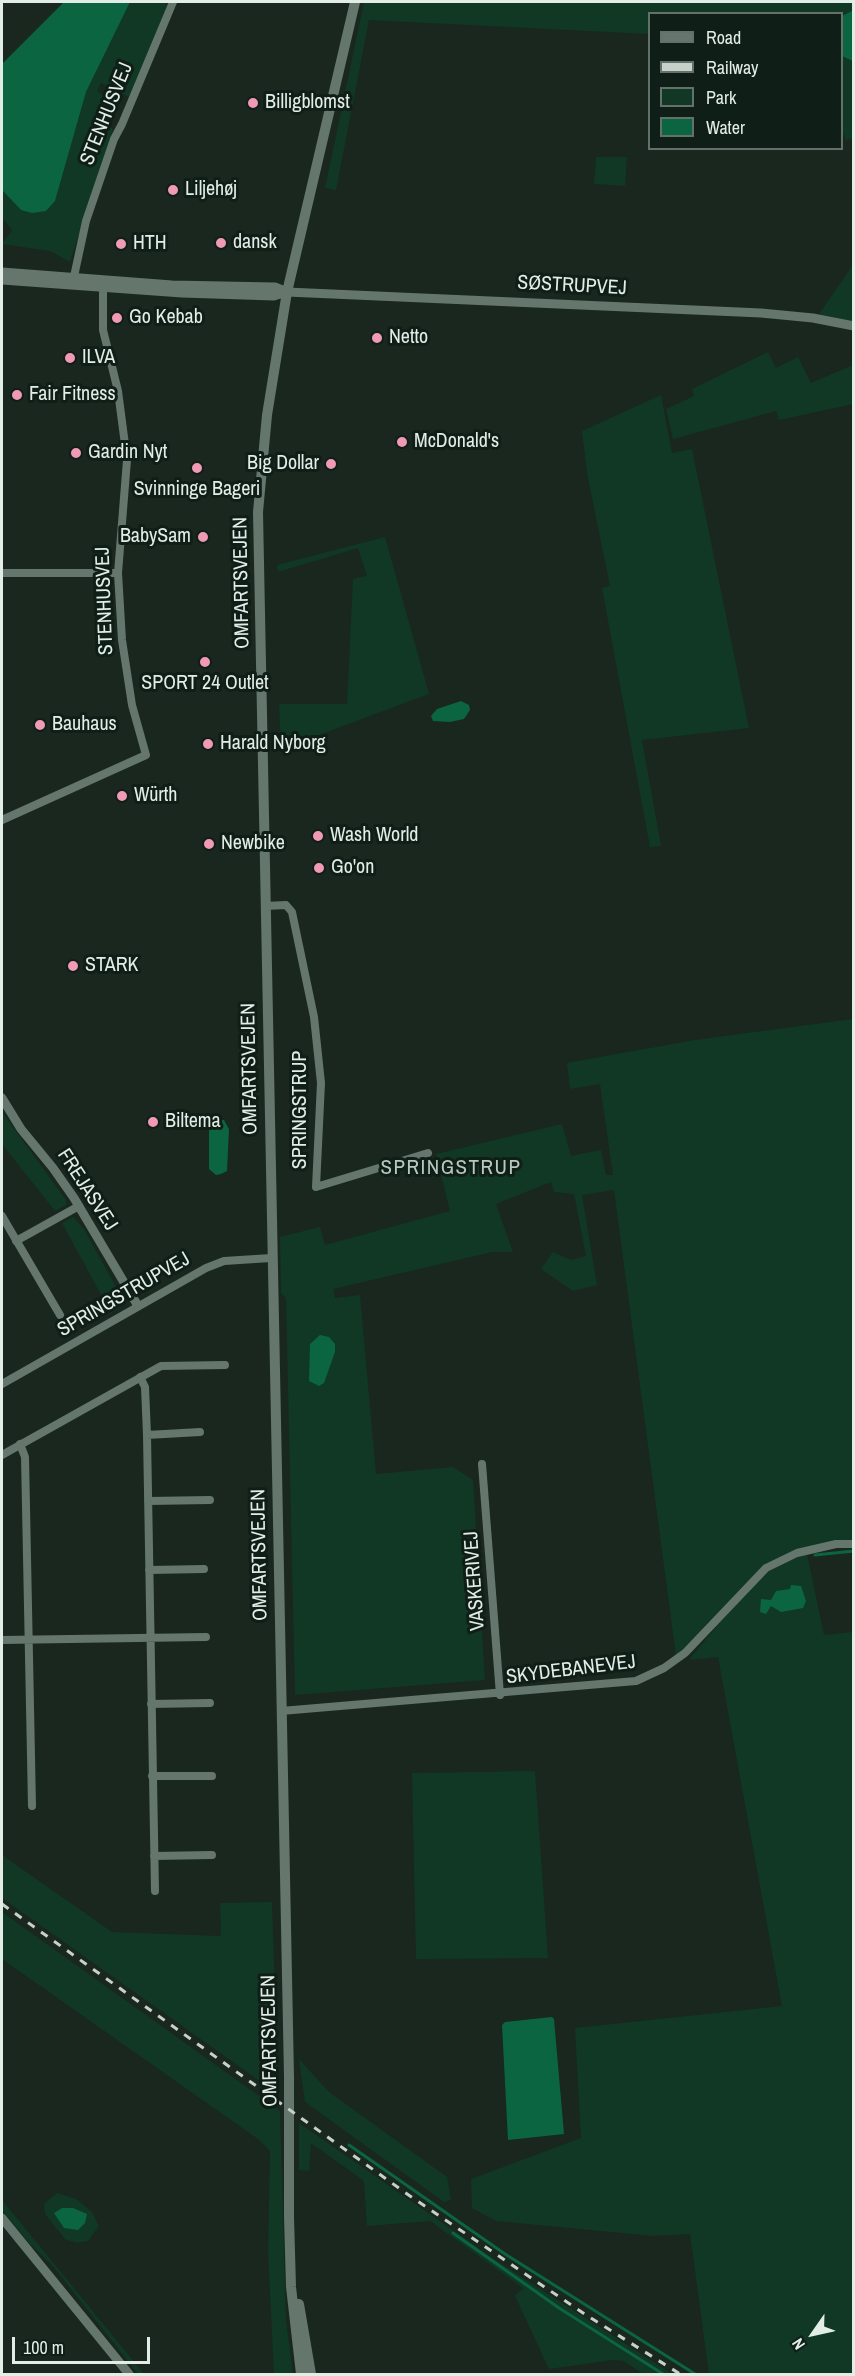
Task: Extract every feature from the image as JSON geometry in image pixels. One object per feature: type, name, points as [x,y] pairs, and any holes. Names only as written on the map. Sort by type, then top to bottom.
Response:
[{"type":"main road","name":"OMFARTSVEJEN","points":[[301,2374],[291,2287],[289,2077],[258,512],[267,415],[287,292],[354,2]]},
{"type":"main road","name":"OMFARTSVEJEN","points":[[289,2145],[298,2286],[311,2374]]},
{"type":"street","name":"STENHUSVEJ","points":[[73,281],[86,221],[114,139],[173,2]]},
{"type":"street","points":[[2,272],[102,284],[274,296],[287,292]]},
{"type":"street","points":[[2,280],[73,281]]},
{"type":"street","name":"STENHUSVEJ","points":[[2,820],[146,755],[126,673],[118,573],[127,460],[118,391],[106,349],[102,284]]},
{"type":"street","name":"SØSTRUPVEJ","points":[[287,292],[761,313],[813,318],[854,326]]},
{"type":"street","points":[[2,573],[118,573]]},
{"type":"street","name":"SPRINGSTRUP","points":[[265,906],[286,905],[292,912],[314,1017],[321,1083],[316,1186],[428,1153]]},
{"type":"street","name":"FREJASVEJ","points":[[2,1098],[21,1129],[53,1168],[79,1206],[138,1306]]},
{"type":"street","points":[[16,1241],[79,1206]]},
{"type":"street","points":[[2,1216],[60,1314]]},
{"type":"street","name":"SPRINGSTRUPVEJ","points":[[2,1384],[138,1306],[219,1263],[271,1258]]},
{"type":"street","points":[[2,1455],[161,1366],[225,1365]]},
{"type":"street","points":[[140,1377],[145,1387],[147,1435],[155,1891]]},
{"type":"street","points":[[147,1435],[200,1432]]},
{"type":"street","points":[[20,1444],[25,1457],[32,1806]]},
{"type":"street","name":"VASKERIVEJ","points":[[482,1464],[500,1695]]},
{"type":"street","points":[[148,1501],[210,1500]]},
{"type":"street","name":"SKYDEBANEVEJ","points":[[281,1711],[625,1684],[645,1678],[685,1653],[766,1568],[808,1550],[836,1544],[854,1544]]},
{"type":"street","points":[[149,1570],[204,1569]]},
{"type":"street","points":[[2,1640],[206,1637]]},
{"type":"street","points":[[151,1704],[210,1703]]},
{"type":"street","points":[[152,1776],[212,1776]]},
{"type":"street","points":[[154,1856],[212,1855]]},
{"type":"street","points":[[2,2218],[129,2374]]},
{"type":"green space","points":[[130,2],[168,2],[135,89],[129,97],[101,83],[97,91],[108,98],[102,111],[101,122],[113,129],[70,262],[50,251],[2,244],[12,230],[2,218],[2,190],[21,210],[46,211],[55,201],[86,92]]},
{"type":"green space","points":[[364,2],[853,2],[853,138],[846,141],[843,133],[843,12],[648,12],[648,34],[369,20],[336,190],[325,188]]},
{"type":"green space","points":[[596,157],[627,157],[625,186],[594,184]]},
{"type":"green space","points":[[853,265],[853,322],[819,314]]},
{"type":"green space","points":[[768,352],[776,368],[798,357],[811,383],[853,365],[853,404],[779,420],[776,411],[673,439],[666,409],[694,396],[692,389]]},
{"type":"green space","points":[[661,395],[672,453],[692,449],[749,728],[642,740],[661,846],[650,847],[602,588],[610,586],[587,473],[582,431]]},
{"type":"green space","points":[[385,537],[429,694],[281,749],[279,704],[347,704],[353,579],[367,576],[358,548],[278,572],[277,565]]},
{"type":"green space","points":[[853,1019],[853,1541],[799,1549],[765,1567],[750,1579],[676,1656],[614,1190],[582,1195],[597,1285],[573,1291],[541,1269],[553,1252],[571,1260],[586,1256],[574,1194],[554,1192],[551,1182],[496,1204],[513,1252],[492,1252],[333,1289],[335,1298],[360,1295],[376,1474],[453,1467],[473,1480],[485,1680],[295,1695],[286,1298],[281,1293],[280,1237],[320,1227],[325,1245],[450,1211],[436,1154],[562,1124],[571,1156],[601,1150],[606,1175],[613,1175],[600,1084],[570,1089],[567,1063],[695,1040]]},
{"type":"green space","points":[[2,1112],[66,1200],[66,1205],[55,1211],[2,1144]]},
{"type":"green space","points":[[73,1217],[84,1229],[122,1298],[118,1309],[111,1313],[62,1223]]},
{"type":"green space","points":[[807,1554],[824,1635],[853,1632],[853,2374],[709,2374],[690,2234],[654,2236],[496,2221],[472,2208],[471,2179],[581,2138],[575,2028],[782,2006],[718,1657],[689,1660],[738,1600],[768,1570]]},
{"type":"green space","points":[[535,1771],[548,1958],[416,1959],[412,1773]]},
{"type":"green space","points":[[2,1855],[112,1932],[221,1936],[220,1903],[272,1902],[278,2094],[2,1898]]},
{"type":"green space","points":[[2,1912],[280,2111],[286,2320],[293,2374],[274,2374],[268,2251],[270,2151],[258,2139],[2,1959]]},
{"type":"green space","points":[[299,2059],[329,2092],[447,2177],[451,2200],[444,2202],[305,2102]]},
{"type":"green space","points":[[299,2123],[497,2261],[672,2374],[643,2374],[624,2361],[613,2360],[549,2369],[515,2296],[523,2288],[430,2221],[367,2226],[364,2181],[311,2143],[309,2171],[299,2170]]},
{"type":"green space","points":[[57,2193],[76,2199],[92,2212],[99,2226],[88,2241],[77,2243],[65,2239],[45,2214],[44,2204]]},
{"type":"green space","points":[[2,2200],[144,2374],[138,2374],[53,2266],[29,2243],[2,2210]]},
{"type":"water","points":[[64,2],[130,2],[86,92],[55,201],[46,211],[32,213],[21,210],[2,190],[2,64]]},
{"type":"water","points":[[854,12],[853,61],[843,56],[843,16]]},
{"type":"water","points":[[461,701],[469,705],[470,710],[464,719],[450,722],[433,721],[431,716],[437,709]]},
{"type":"water","points":[[214,1120],[224,1120],[229,1129],[227,1171],[216,1175],[209,1169],[209,1124]]},
{"type":"water","points":[[320,1335],[329,1337],[335,1344],[335,1352],[324,1383],[319,1386],[309,1381],[310,1344]]},
{"type":"water","points":[[791,1585],[801,1586],[806,1601],[803,1608],[781,1612],[771,1606],[766,1614],[760,1612],[761,1599],[771,1600],[776,1591],[790,1589]]},
{"type":"water","points":[[552,2017],[564,2134],[508,2140],[502,2025],[505,2022]]},
{"type":"water","points":[[62,2208],[73,2208],[87,2214],[85,2223],[78,2230],[64,2228],[54,2213]]},
{"type":"waterway","points":[[815,1555],[854,1551]]},
{"type":"waterway","points":[[349,2145],[505,2254],[695,2374]]},
{"type":"waterway","points":[[453,2233],[559,2308],[663,2374]]},
{"type":"railway","points":[[2,1904],[410,2196],[586,2315],[680,2374]]},
{"type":"place","name":"Billigblomst","points":[[253,103]]},
{"type":"place","name":"Liljehøj","points":[[173,190]]},
{"type":"place","name":"dansk","points":[[221,243]]},
{"type":"place","name":"HTH","points":[[121,244]]},
{"type":"place","name":"Go Kebab","points":[[117,318]]},
{"type":"place","name":"Netto","points":[[377,338]]},
{"type":"place","name":"ILVA","points":[[70,358]]},
{"type":"place","name":"Fair Fitness","points":[[17,395]]},
{"type":"place","name":"McDonald's","points":[[402,442]]},
{"type":"place","name":"Gardin Nyt","points":[[76,453]]},
{"type":"place","name":"Big Dollar","points":[[331,464]]},
{"type":"place","name":"Svinninge Bageri","points":[[197,468]]},
{"type":"place","name":"BabySam","points":[[203,537]]},
{"type":"place","name":"SPORT 24 Outlet","points":[[205,662]]},
{"type":"place","name":"Bauhaus","points":[[40,725]]},
{"type":"place","name":"Harald Nyborg","points":[[208,744]]},
{"type":"place","name":"Würth","points":[[122,796]]},
{"type":"place","name":"Wash World","points":[[318,836]]},
{"type":"place","name":"Newbike","points":[[209,844]]},
{"type":"place","name":"Go'on","points":[[319,868]]},
{"type":"place","name":"STARK","points":[[73,966]]},
{"type":"place","name":"Biltema","points":[[153,1122]]},
{"type":"district","name":"SPRINGSTRUP","points":[[451,1168]]}]
